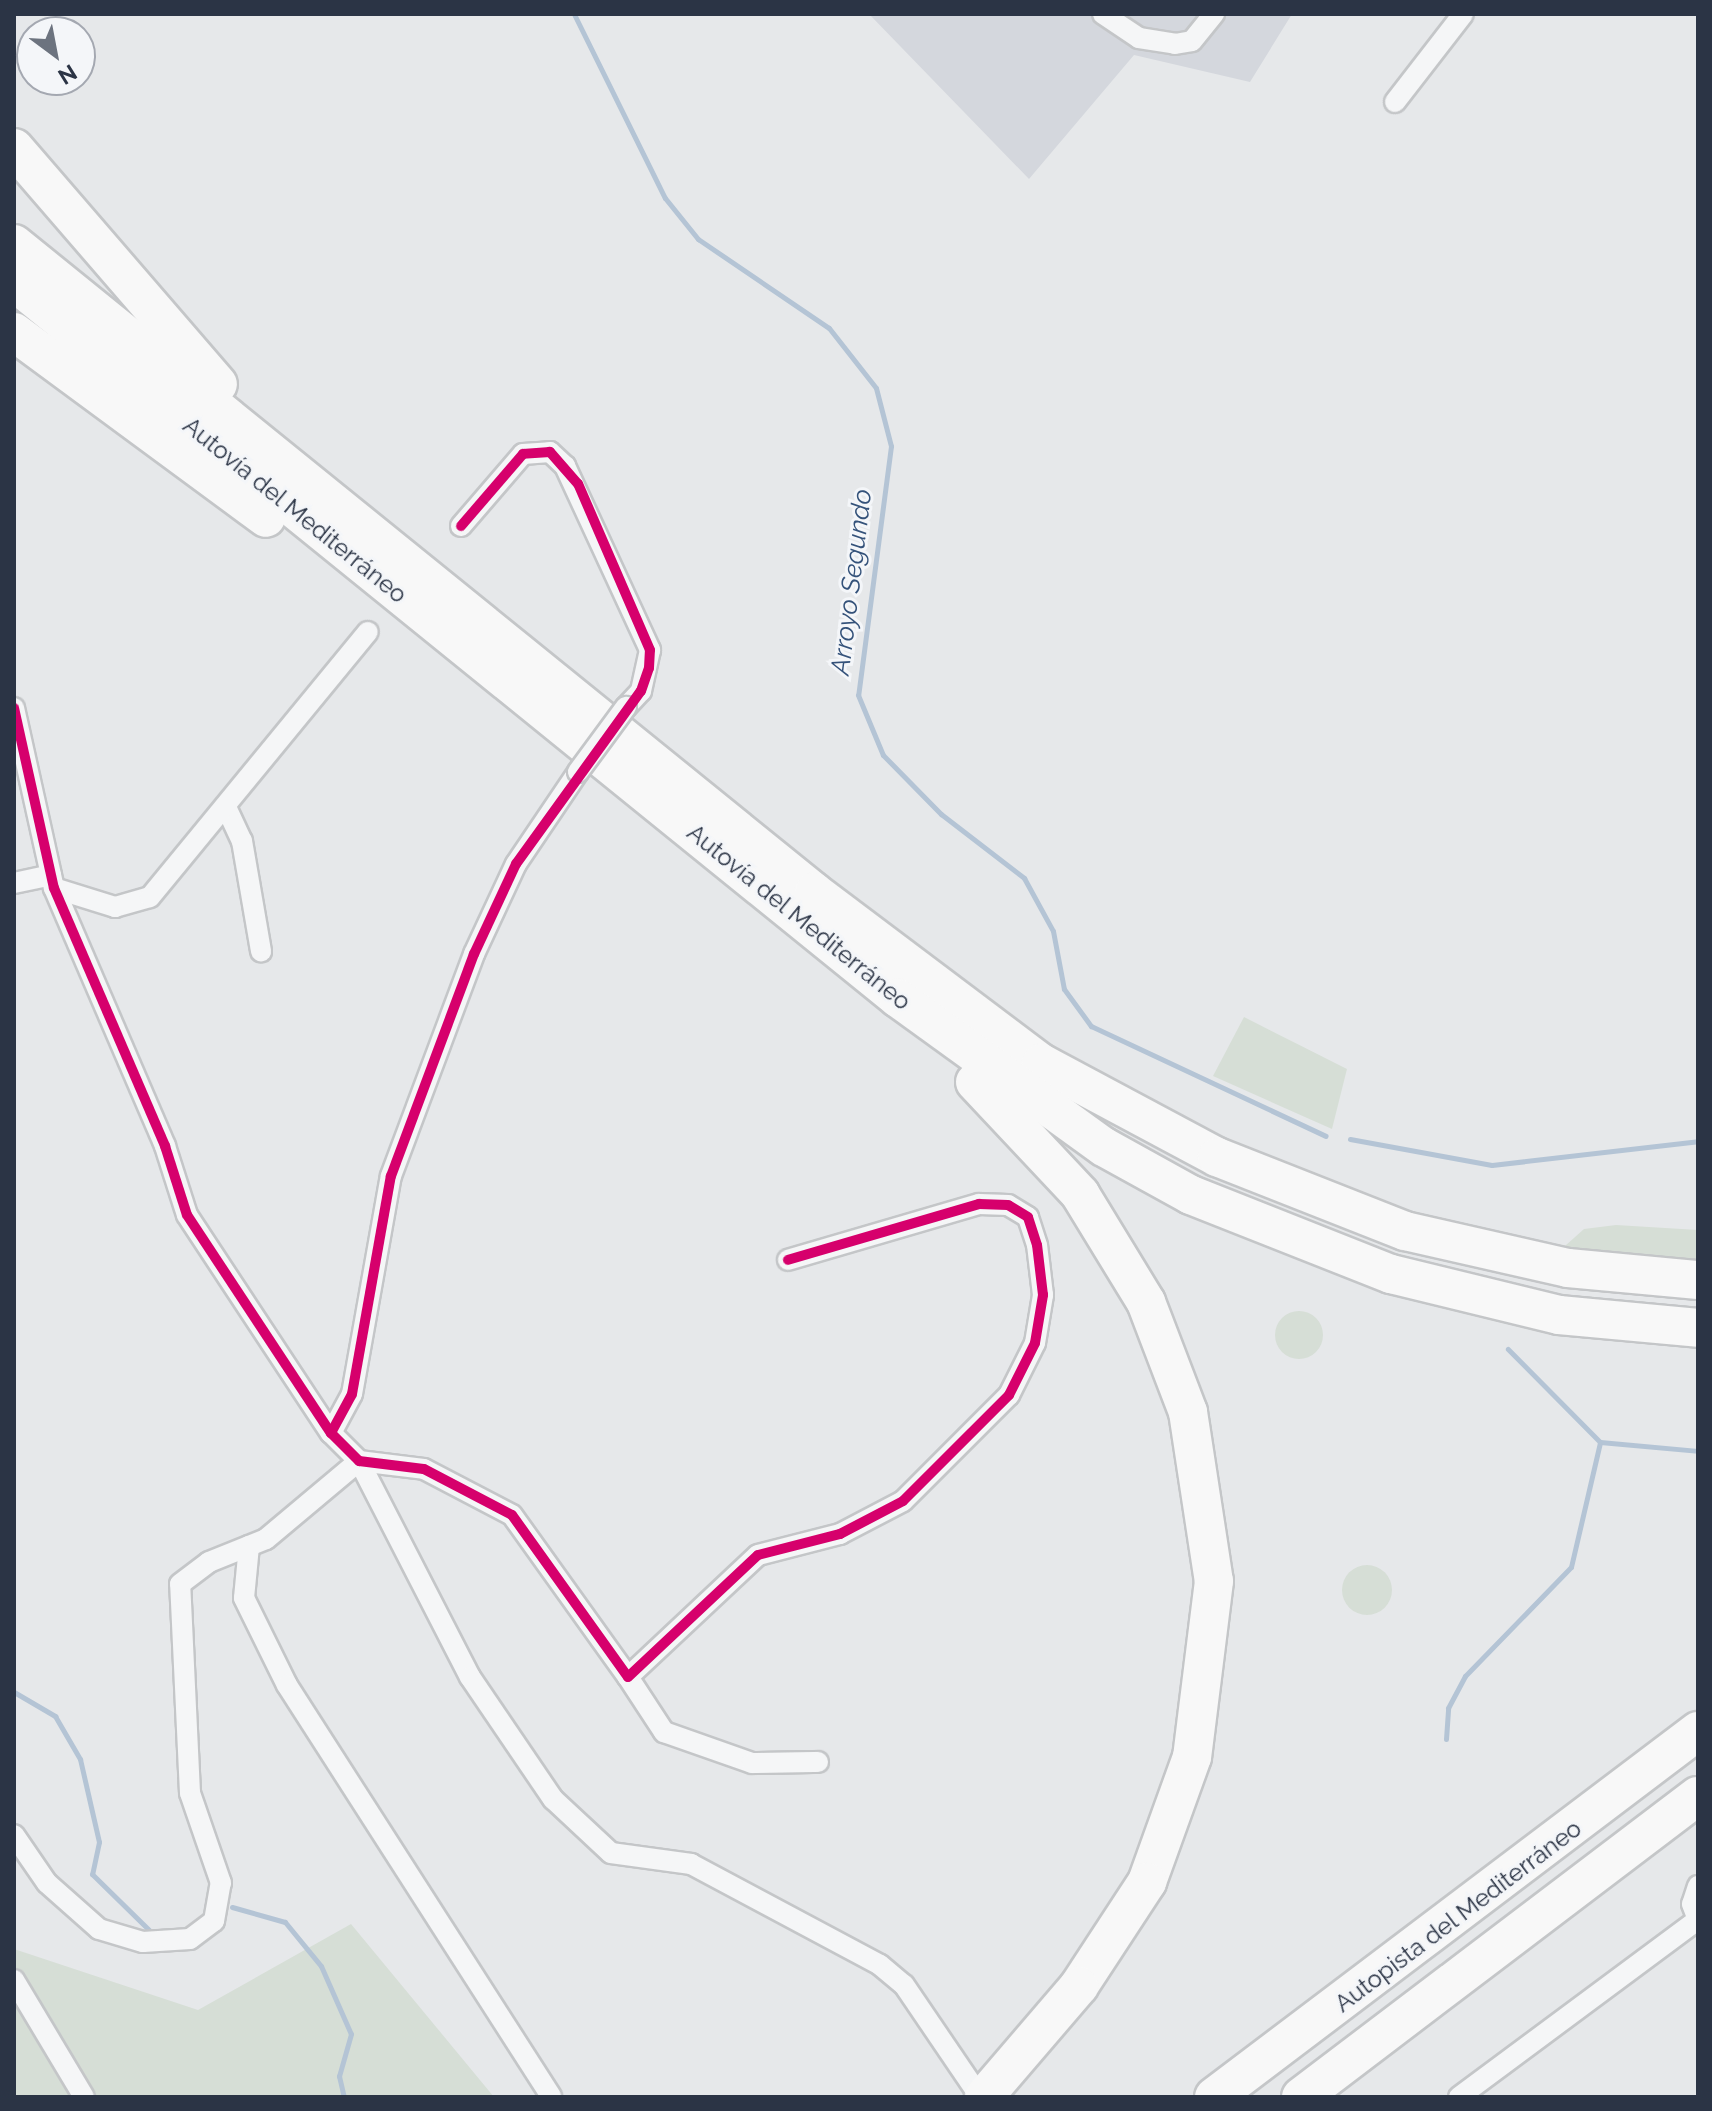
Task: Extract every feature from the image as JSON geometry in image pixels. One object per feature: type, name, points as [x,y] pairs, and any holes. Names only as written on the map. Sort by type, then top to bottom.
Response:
[{"type":"highway","points":[[14,148],[225,391],[377,524],[406,560]]},
{"type":"highway","name":"Autovía del Mediterráneo","points":[[14,244],[814,892],[1027,1052],[1129,1114],[1296,1191],[1405,1231],[1568,1268],[1698,1280]]},
{"type":"highway","name":"Autovía del Mediterráneo","points":[[14,282],[898,998],[1079,1130],[1191,1195],[1329,1252],[1559,1315],[1698,1328]]},
{"type":"highway","points":[[14,332],[363,589],[464,647]]},
{"type":"highway","points":[[898,998],[932,1044],[1047,1153],[1146,1302],[1188,1412],[1214,1581],[1192,1757],[1147,1882],[1079,1986],[982,2097]]},
{"type":"highway","name":"Autopista del Mediterráneo","points":[[1214,2097],[1698,1731]]},
{"type":"highway","points":[[1301,2097],[1407,2021],[1698,1796]]},
{"type":"highway","points":[[1407,2021],[1486,1979],[1698,1816]]},
{"type":"street","points":[[1103,14],[1139,38],[1175,44],[1192,41],[1214,14]]},
{"type":"street","points":[[1395,102],[1463,14]]},
{"type":"street","points":[[331,1433],[352,1394],[402,1146],[474,954],[516,864],[578,772],[641,691],[650,650],[565,466],[550,452],[523,454],[461,526]]},
{"type":"street","points":[[14,883],[53,881],[115,907],[137,904],[226,807],[368,632]]},
{"type":"street","points":[[14,708],[53,881],[165,1146],[187,1215],[331,1433],[359,1461],[470,1677],[553,1799],[611,1853],[691,1864],[880,1965],[904,1985],[928,2027],[982,2097]]},
{"type":"street","points":[[226,807],[242,841],[261,951]]},
{"type":"street","points":[[628,1677],[758,1555],[840,1534],[903,1501],[1009,1395],[1035,1343],[1043,1295],[1037,1245],[1028,1217],[1008,1205],[979,1204],[788,1260]]},
{"type":"street","points":[[14,1835],[47,1883],[99,1929],[143,1942],[190,1939],[214,1921],[221,1883],[190,1793],[180,1584],[249,1546],[359,1461],[424,1469],[512,1515],[664,1732],[752,1763],[818,1762]]},
{"type":"street","points":[[249,1546],[244,1598],[287,1685],[551,2097]]},
{"type":"street","points":[[1459,2097],[1698,1920],[1698,1886]]},
{"type":"street","points":[[14,1980],[84,2097]]},
{"type":"shaded area","points":[[869,14],[1292,14],[1250,82],[1134,55],[1029,179]]},
{"type":"shaded area","points":[[1244,1017],[1347,1069],[1332,1129],[1213,1076]]},
{"type":"shaded area","points":[[1616,1225],[1698,1230],[1698,1266],[1556,1254],[1584,1229]]},
{"type":"shaded area","points":[[1299,1311],[1316,1318],[1323,1335],[1316,1352],[1299,1359],[1282,1352],[1275,1335],[1282,1318]]},
{"type":"shaded area","points":[[1367,1565],[1385,1572],[1392,1590],[1385,1608],[1367,1615],[1349,1608],[1342,1590],[1349,1572]]},
{"type":"shaded area","points":[[351,1924],[494,2097],[14,2097],[14,1949],[198,2010]]},
{"type":"waterway","name":"Arroyo Segundo","points":[[574,14],[665,198],[698,239],[829,328],[876,388],[891,446],[858,695],[883,755],[941,814],[1024,878],[1053,931],[1064,989],[1091,1026],[1326,1136]]},
{"type":"waterway","name":"Arroyo Segundo","points":[[1350,1139],[1492,1165],[1698,1141]]},
{"type":"waterway","points":[[1446,1739],[1448,1708],[1465,1676],[1571,1567],[1600,1442],[1508,1349]]},
{"type":"waterway","points":[[1600,1442],[1698,1451]]},
{"type":"waterway","points":[[14,1692],[55,1716],[80,1759],[99,1842],[92,1874],[149,1930]]},
{"type":"waterway","points":[[232,1907],[285,1922],[321,1966],[351,2034],[339,2076],[344,2097]]},
{"type":"cycle path","points":[[331,1433],[352,1394],[391,1176],[474,954],[516,864],[641,691],[649,668],[650,650],[578,484],[550,452],[523,454],[461,526]]},
{"type":"cycle path","points":[[14,708],[54,888],[165,1146],[187,1215],[331,1433],[359,1461],[424,1469],[512,1515],[628,1677],[758,1555],[840,1534],[903,1501],[1009,1395],[1035,1343],[1043,1295],[1037,1245],[1028,1217],[1008,1205],[979,1204],[788,1260]]}]
